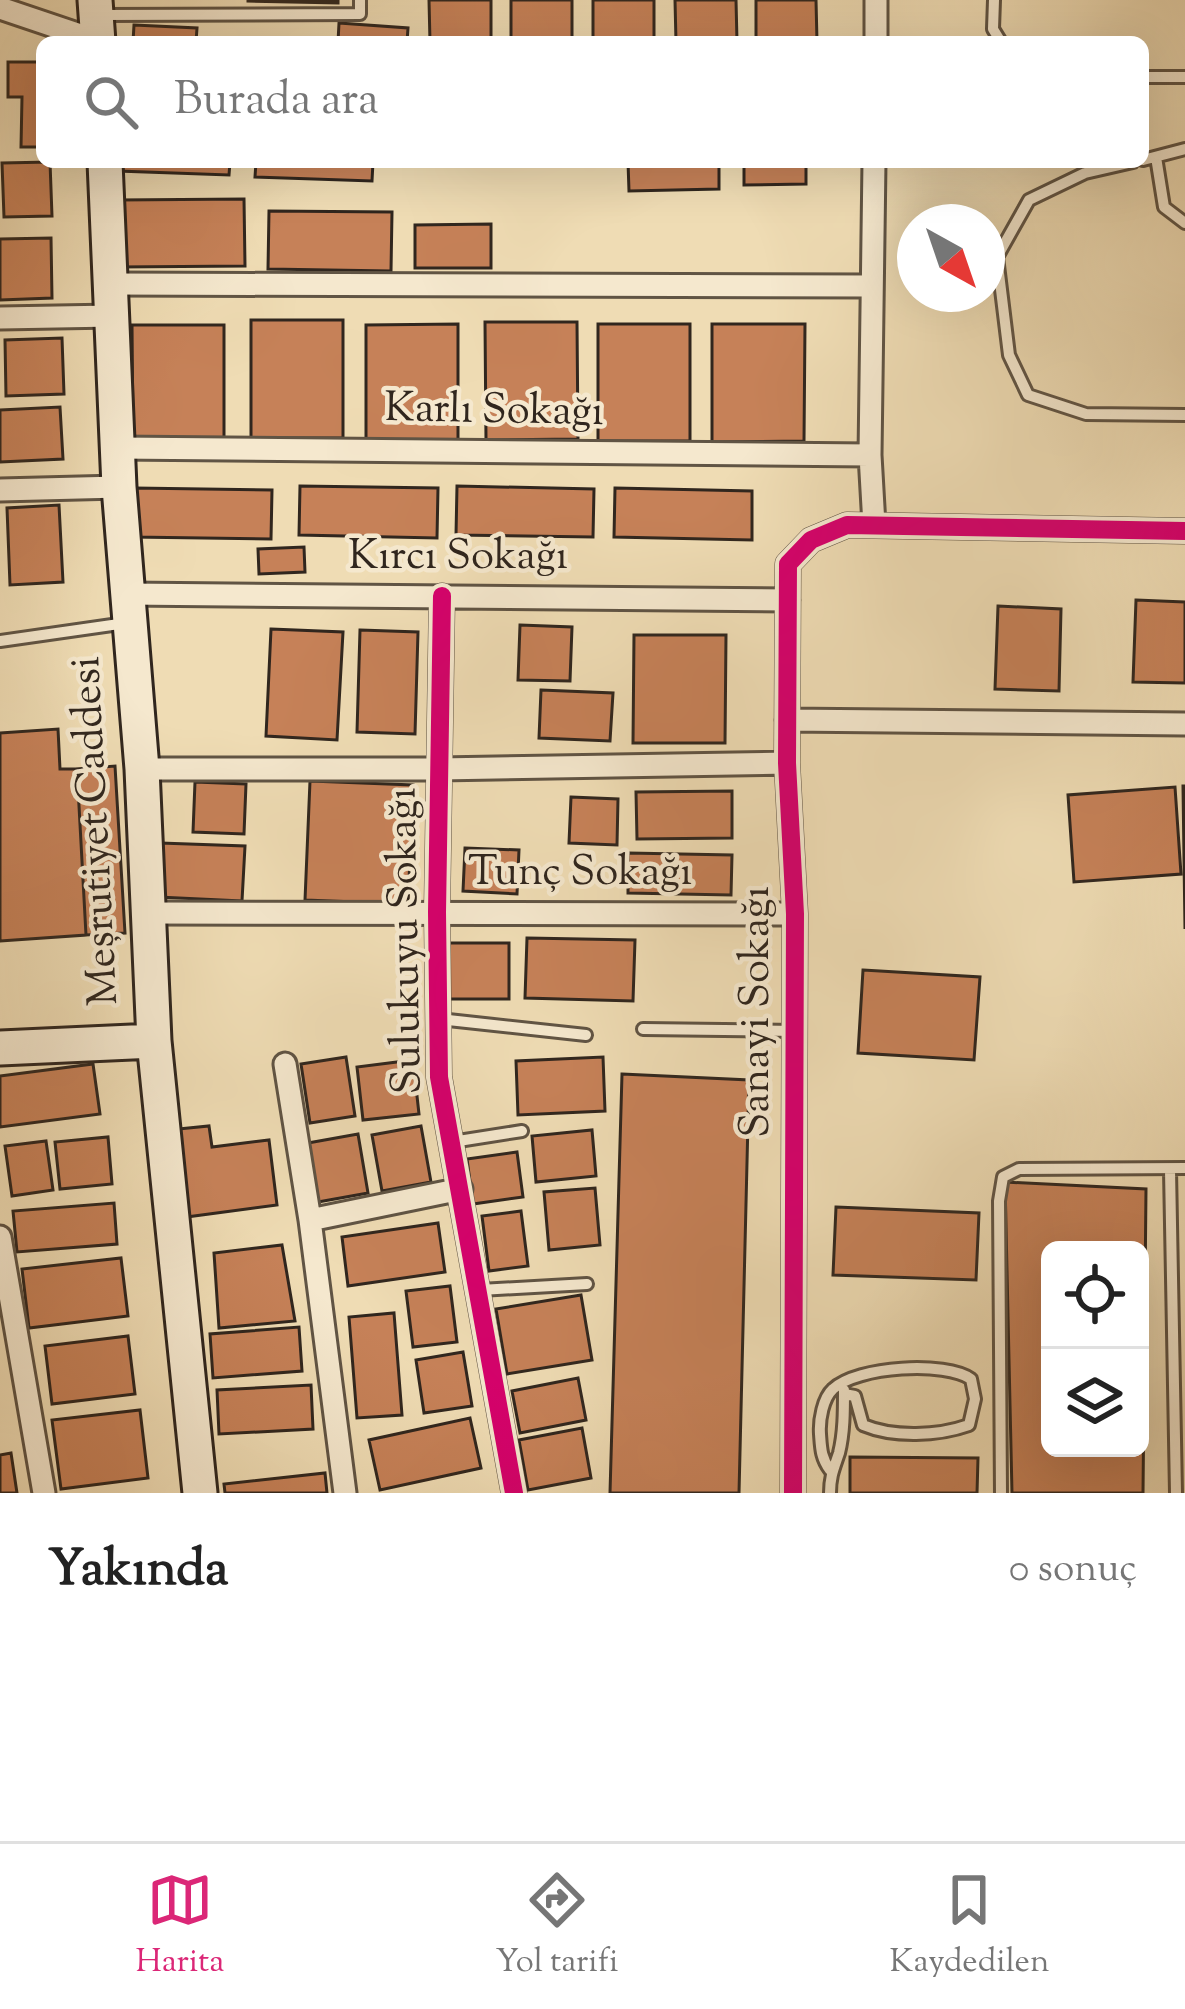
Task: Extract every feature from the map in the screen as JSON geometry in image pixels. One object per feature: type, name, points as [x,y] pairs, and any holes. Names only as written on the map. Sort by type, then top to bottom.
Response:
[{"type":"main road","name":"Meşrutiyet Caddesi","points":[[104,168],[154,1041],[200,1493]]},
{"type":"main road","points":[[0,1048],[154,1041]]},
{"type":"street","points":[[875,36],[876,0]]},
{"type":"street","points":[[0,8],[97,24]]},
{"type":"street","points":[[874,168],[870,455],[874,525],[1185,531]]},
{"type":"street","points":[[0,318],[112,300],[872,286]]},
{"type":"street","name":"Karlı Sokağı","points":[[118,448],[870,455]]},
{"type":"street","points":[[0,490],[119,487]]},
{"type":"street","name":"Sanayi Sokağı","points":[[793,1493],[795,914],[787,763],[788,565],[811,540],[847,525],[874,525]]},
{"type":"street","name":"Kırcı Sokağı","points":[[128,609],[442,596],[788,600]]},
{"type":"street","name":"Sulukuyu Sokağı","points":[[442,596],[437,912],[440,1077],[514,1493]]},
{"type":"street","points":[[787,720],[1185,724]]},
{"type":"street","points":[[142,769],[787,763]]},
{"type":"street","name":"Tunç Sokağı","points":[[147,913],[795,914]]},
{"type":"street","points":[[285,1064],[345,1493]]},
{"type":"street","points":[[310,1220],[461,1189]]},
{"type":"street","points":[[0,1237],[44,1493]]},
{"type":"lane","points":[[97,24],[360,14],[359,0]]},
{"type":"lane","points":[[994,0],[993,29],[997,36]]},
{"type":"lane","points":[[1149,77],[1185,77]]},
{"type":"lane","points":[[1185,149],[1149,159],[1164,207],[1185,223]]},
{"type":"lane","points":[[1107,168],[1085,173],[1029,200],[998,257],[1009,355],[1028,395],[1086,414],[1185,415]]},
{"type":"lane","points":[[0,640],[128,609]]},
{"type":"lane","points":[[439,1019],[586,1035]]},
{"type":"lane","points":[[643,1028],[795,1031]]},
{"type":"lane","points":[[452,1142],[523,1131]]},
{"type":"lane","points":[[1001,1493],[1003,1177],[1019,1169],[1185,1168]]},
{"type":"lane","points":[[1170,1170],[1176,1493]]},
{"type":"lane","points":[[480,1290],[587,1284]]},
{"type":"lane","points":[[830,1470],[822,1459],[819,1424],[828,1392],[898,1369],[959,1370],[971,1379],[975,1400],[968,1425],[944,1434],[875,1430],[863,1425],[855,1396],[844,1388]]},
{"type":"lane","points":[[830,1493],[844,1388]]},
{"type":"building","points":[[248,0],[338,3],[248,1]]},
{"type":"building","points":[[429,0],[491,0],[491,36],[430,36]]},
{"type":"building","points":[[511,0],[572,0],[572,36],[511,36]]},
{"type":"building","points":[[593,0],[654,0],[654,36],[593,36]]},
{"type":"building","points":[[675,0],[736,0],[737,36],[676,36]]},
{"type":"building","points":[[756,0],[816,0],[817,36],[756,36]]},
{"type":"building","points":[[339,23],[408,28],[407,36],[338,36]]},
{"type":"building","points":[[134,25],[197,28],[196,36],[133,36]]},
{"type":"building","points":[[8,62],[36,62],[36,147],[21,147],[22,97],[8,97]]},
{"type":"building","points":[[36,162],[36,168],[50,168],[52,216],[4,217],[2,163]]},
{"type":"building","points":[[118,168],[230,168],[229,175]]},
{"type":"building","points":[[256,168],[373,168],[372,181],[255,177]]},
{"type":"building","points":[[628,168],[719,168],[719,189],[629,191]]},
{"type":"building","points":[[744,168],[806,168],[806,184],[744,185]]},
{"type":"building","points":[[244,199],[245,266],[118,267],[118,200]]},
{"type":"building","points":[[269,211],[392,212],[391,271],[268,269]]},
{"type":"building","points":[[491,224],[491,268],[415,268],[415,225]]},
{"type":"building","points":[[51,238],[52,298],[0,300],[0,239]]},
{"type":"building","points":[[251,320],[343,320],[343,438],[251,438]]},
{"type":"building","points":[[485,322],[577,322],[578,439],[486,440]]},
{"type":"building","points":[[458,324],[458,442],[366,442],[366,325]]},
{"type":"building","points":[[598,324],[690,324],[690,441],[598,441]]},
{"type":"building","points":[[712,324],[805,324],[804,441],[712,442]]},
{"type":"building","points":[[132,325],[224,325],[224,443],[133,443]]},
{"type":"building","points":[[62,338],[64,394],[6,396],[5,340]]},
{"type":"building","points":[[60,407],[63,459],[0,462],[0,410]]},
{"type":"building","points":[[300,486],[438,488],[437,538],[299,535]]},
{"type":"building","points":[[457,486],[594,489],[593,537],[456,535]]},
{"type":"building","points":[[134,488],[272,490],[271,539],[133,537]]},
{"type":"building","points":[[615,488],[752,491],[752,540],[614,537]]},
{"type":"building","points":[[59,505],[63,582],[10,585],[7,508]]},
{"type":"building","points":[[304,547],[305,572],[259,574],[258,549]]},
{"type":"building","points":[[1136,600],[1185,602],[1185,683],[1133,682]]},
{"type":"building","points":[[998,606],[1061,609],[1059,691],[995,689]]},
{"type":"building","points":[[520,625],[572,627],[570,681],[518,680]]},
{"type":"building","points":[[271,629],[343,632],[337,740],[266,736]]},
{"type":"building","points":[[360,630],[418,632],[415,734],[357,732]]},
{"type":"building","points":[[634,635],[726,635],[725,743],[633,743]]},
{"type":"building","points":[[541,690],[613,693],[610,741],[539,738]]},
{"type":"building","points":[[58,729],[60,769],[77,769],[86,935],[0,941],[0,733]]},
{"type":"building","points":[[115,766],[125,933],[86,935],[77,769]]},
{"type":"building","points":[[310,781],[413,785],[408,904],[305,900]]},
{"type":"building","points":[[195,782],[246,784],[244,834],[193,832]]},
{"type":"building","points":[[1183,786],[1185,786],[1185,929]]},
{"type":"building","points":[[1175,787],[1181,874],[1074,882],[1068,795]]},
{"type":"building","points":[[732,791],[732,838],[637,839],[636,792]]},
{"type":"building","points":[[571,797],[618,799],[617,845],[569,843]]},
{"type":"building","points":[[160,843],[245,846],[242,901],[158,897]]},
{"type":"building","points":[[465,848],[519,850],[517,894],[463,891]]},
{"type":"building","points":[[628,853],[732,855],[731,895],[628,893]]},
{"type":"building","points":[[527,938],[635,940],[633,1001],[525,998]]},
{"type":"building","points":[[449,943],[509,943],[509,999],[449,999]]},
{"type":"building","points":[[863,970],[980,977],[974,1060],[858,1053]]},
{"type":"building","points":[[346,1057],[355,1116],[310,1123],[301,1064]]},
{"type":"building","points":[[603,1057],[605,1111],[518,1115],[516,1061]]},
{"type":"building","points":[[413,1060],[419,1114],[363,1120],[357,1067]]},
{"type":"building","points":[[93,1064],[100,1114],[0,1127],[0,1076]]},
{"type":"building","points":[[622,1074],[749,1080],[739,1493],[610,1493]]},
{"type":"building","points":[[209,1126],[212,1147],[269,1140],[277,1205],[179,1218],[168,1130]]},
{"type":"building","points":[[421,1126],[431,1182],[382,1191],[372,1135]]},
{"type":"building","points":[[592,1130],[596,1176],[536,1182],[532,1136]]},
{"type":"building","points":[[358,1134],[368,1193],[318,1202],[308,1143]]},
{"type":"building","points":[[108,1137],[112,1184],[60,1189],[55,1142]]},
{"type":"building","points":[[46,1141],[53,1190],[12,1196],[5,1146]]},
{"type":"building","points":[[517,1152],[523,1197],[473,1204],[467,1159]]},
{"type":"building","points":[[1005,1182],[1146,1189],[1145,1241],[1041,1241],[1041,1457],[1143,1457],[1143,1493],[1012,1493]]},
{"type":"building","points":[[595,1188],[600,1245],[549,1250],[544,1192]]},
{"type":"building","points":[[114,1203],[117,1244],[17,1252],[13,1211]]},
{"type":"building","points":[[836,1207],[979,1213],[976,1280],[833,1275]]},
{"type":"building","points":[[521,1211],[528,1266],[489,1271],[482,1216]]},
{"type":"building","points":[[438,1223],[445,1272],[348,1286],[342,1237]]},
{"type":"building","points":[[282,1245],[295,1321],[219,1328],[214,1253]]},
{"type":"building","points":[[121,1258],[128,1316],[29,1328],[22,1269]]},
{"type":"building","points":[[450,1286],[457,1342],[413,1347],[406,1291]]},
{"type":"building","points":[[581,1295],[592,1360],[507,1374],[496,1309]]},
{"type":"building","points":[[394,1313],[402,1415],[357,1418],[349,1317]]},
{"type":"building","points":[[299,1327],[302,1371],[213,1378],[210,1334]]},
{"type":"building","points":[[128,1336],[135,1394],[52,1404],[45,1346]]},
{"type":"building","points":[[463,1352],[472,1406],[424,1413],[416,1360]]},
{"type":"building","points":[[578,1378],[586,1420],[520,1433],[512,1391]]},
{"type":"building","points":[[311,1385],[313,1429],[219,1434],[217,1390]]},
{"type":"building","points":[[140,1410],[148,1478],[61,1489],[52,1420]]},
{"type":"building","points":[[470,1418],[481,1468],[380,1490],[369,1440]]},
{"type":"building","points":[[582,1428],[591,1478],[528,1490],[519,1440]]},
{"type":"building","points":[[11,1453],[17,1493],[0,1493],[0,1455]]},
{"type":"building","points":[[850,1457],[978,1458],[977,1493],[850,1493]]},
{"type":"building","points":[[325,1473],[327,1493],[225,1493],[224,1484]]},
{"type":"cycle path","points":[[793,1493],[795,914],[787,763],[788,564],[811,540],[847,525],[1185,531]]},
{"type":"cycle path","points":[[442,596],[439,1077],[514,1493]]}]
